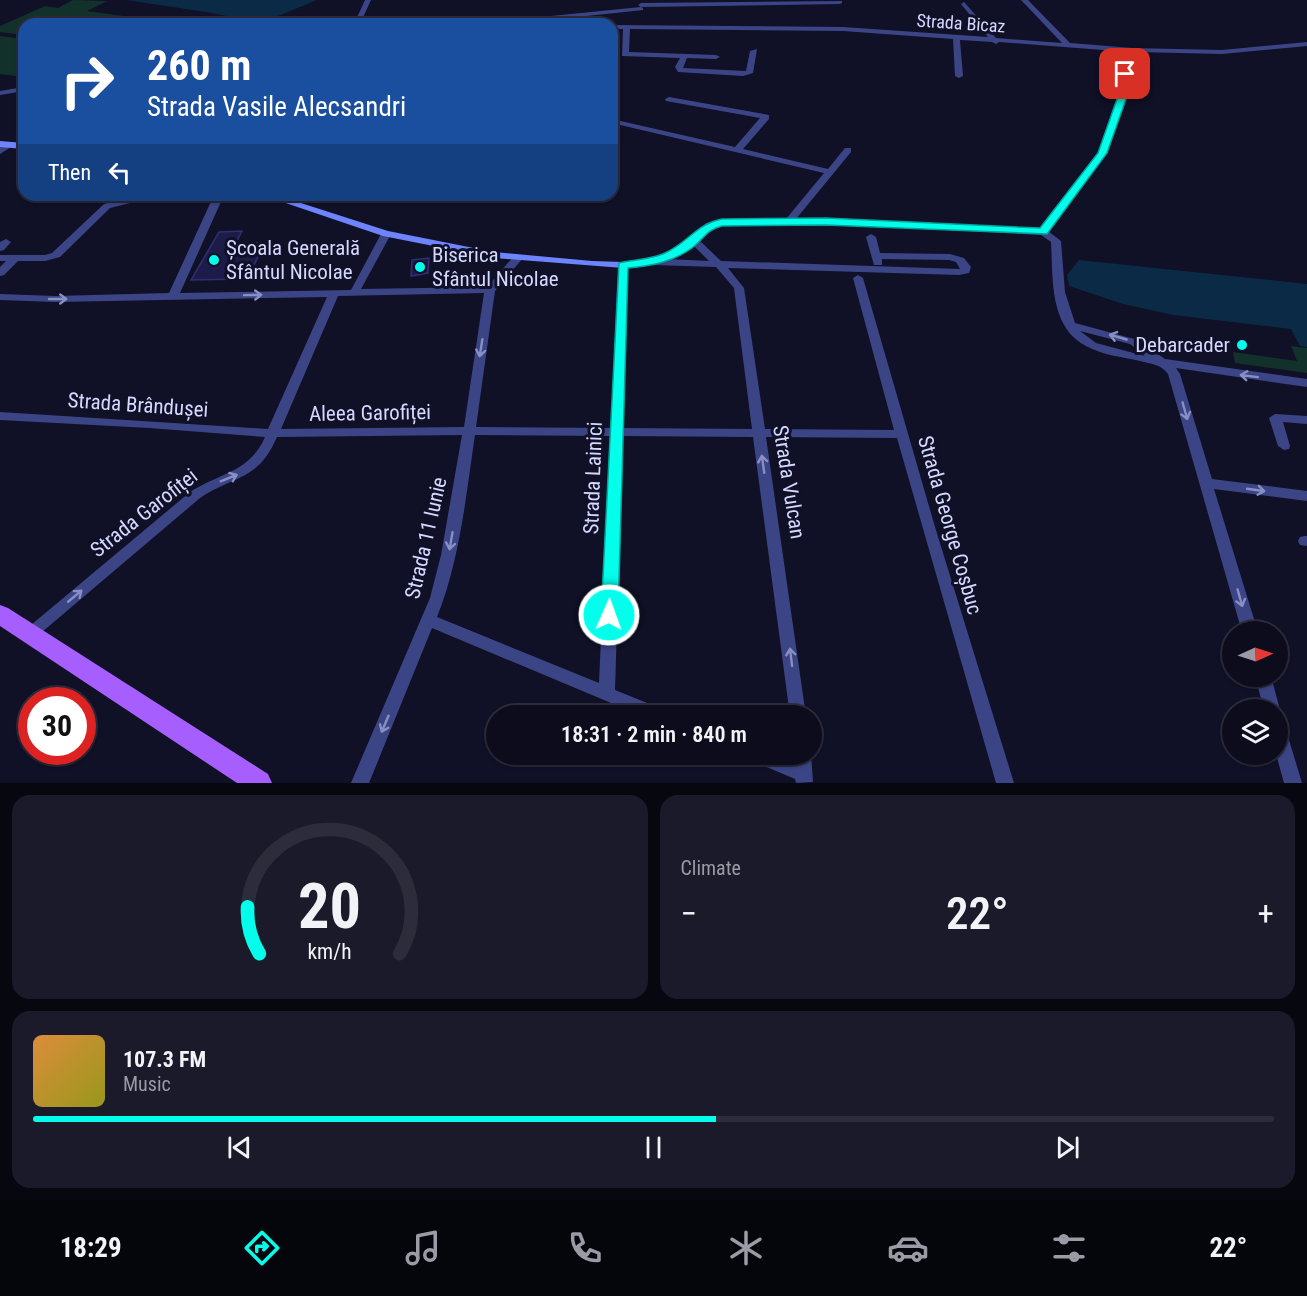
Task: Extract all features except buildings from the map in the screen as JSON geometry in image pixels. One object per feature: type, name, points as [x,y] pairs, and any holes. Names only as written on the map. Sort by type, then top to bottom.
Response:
[{"type":"main road","points":[[0,614],[258,783]]},
{"type":"street","points":[[360,18],[368,0]]},
{"type":"street","points":[[1024,0],[1069,46]]},
{"type":"street","points":[[542,18],[641,4],[840,2]]},
{"type":"street","points":[[639,26],[641,4]]},
{"type":"street","points":[[964,4],[996,42]]},
{"type":"street","name":"Strada Bicaz","points":[[618,27],[829,28],[996,42],[1133,50],[1237,52],[1307,45]]},
{"type":"street","points":[[627,27],[625,54],[716,57]]},
{"type":"street","points":[[956,38],[959,76]]},
{"type":"street","points":[[1043,232],[1102,153],[1121,99],[1125,74],[1133,50]]},
{"type":"street","points":[[685,56],[679,67],[681,70],[743,74],[749,72],[754,51]]},
{"type":"street","points":[[0,93],[18,90]]},
{"type":"street","points":[[669,99],[766,117],[738,149]]},
{"type":"street","points":[[619,122],[829,172]]},
{"type":"street","points":[[0,151],[5,145]]},
{"type":"street","points":[[789,221],[848,150]]},
{"type":"street","points":[[0,258],[45,258],[56,255],[107,206],[127,201]]},
{"type":"street","points":[[173,296],[216,201]]},
{"type":"street","points":[[285,201],[386,234],[518,258],[623,265],[654,262],[959,272],[965,271],[966,267],[960,260],[950,258],[877,256]]},
{"type":"street","points":[[654,262],[682,249],[704,228],[712,224],[789,221],[1043,232],[1056,241],[1059,300],[1078,337],[1092,346],[1204,370],[1307,383]]},
{"type":"street","points":[[354,293],[386,234]]},
{"type":"street","points":[[871,237],[880,270]]},
{"type":"street","name":"Strada Vulcan","points":[[694,240],[717,265],[732,277],[739,288],[796,705]]},
{"type":"street","points":[[0,273],[15,258]]},
{"type":"street","points":[[0,297],[55,299],[490,290],[518,258]]},
{"type":"street","name":"Strada Lainici","points":[[607,693],[623,265]]},
{"type":"street","name":"Strada George Coșbuc","points":[[858,278],[901,434],[1005,783]]},
{"type":"street","name":"Strada 11 Iunie","points":[[360,783],[429,620],[448,555],[490,290]]},
{"type":"street","name":"Strada Garofiței","points":[[30,634],[195,495],[255,464],[273,434],[334,293]]},
{"type":"street","points":[[1070,325],[1134,342],[1160,360],[1174,374],[1247,621]]},
{"type":"street","name":"Strada Brândușei","points":[[0,416],[273,434]]},
{"type":"street","points":[[1284,446],[1275,418],[1306,424]]},
{"type":"street","name":"Aleea Garofiței","points":[[273,434],[616,432],[901,434]]},
{"type":"street","points":[[1206,483],[1307,496]]},
{"type":"street","points":[[429,620],[635,705]]},
{"type":"street","points":[[776,765],[804,779]]},
{"type":"street","points":[[1288,765],[1293,783]]},
{"type":"green space","points":[[73,0],[107,1],[87,11],[131,17],[18,18],[45,6],[58,8]]},
{"type":"green space","points":[[18,18],[18,34],[0,32],[0,26]]},
{"type":"green space","points":[[0,36],[18,38],[18,76],[0,74]]},
{"type":"green space","points":[[1291,346],[1307,348],[1307,373],[1235,363],[1233,352],[1297,361]]},
{"type":"water","points":[[126,0],[317,0],[273,18],[236,18]]},
{"type":"water","points":[[1079,260],[1307,284],[1307,347],[1300,346],[1291,329],[1173,315],[1123,304],[1069,286],[1067,275]]},
{"type":"place","name":"Școala Generală Sfântul Nicolae","points":[[214,260]]},
{"type":"place","name":"Biserica Sfântul Nicolae","points":[[420,267]]},
{"type":"place","name":"Debarcader","points":[[1242,345]]},
{"type":"route","points":[[609,615],[623,265],[654,262],[688,246],[709,225],[722,223],[826,221],[1043,232],[1102,153],[1121,99],[1125,74]]}]
